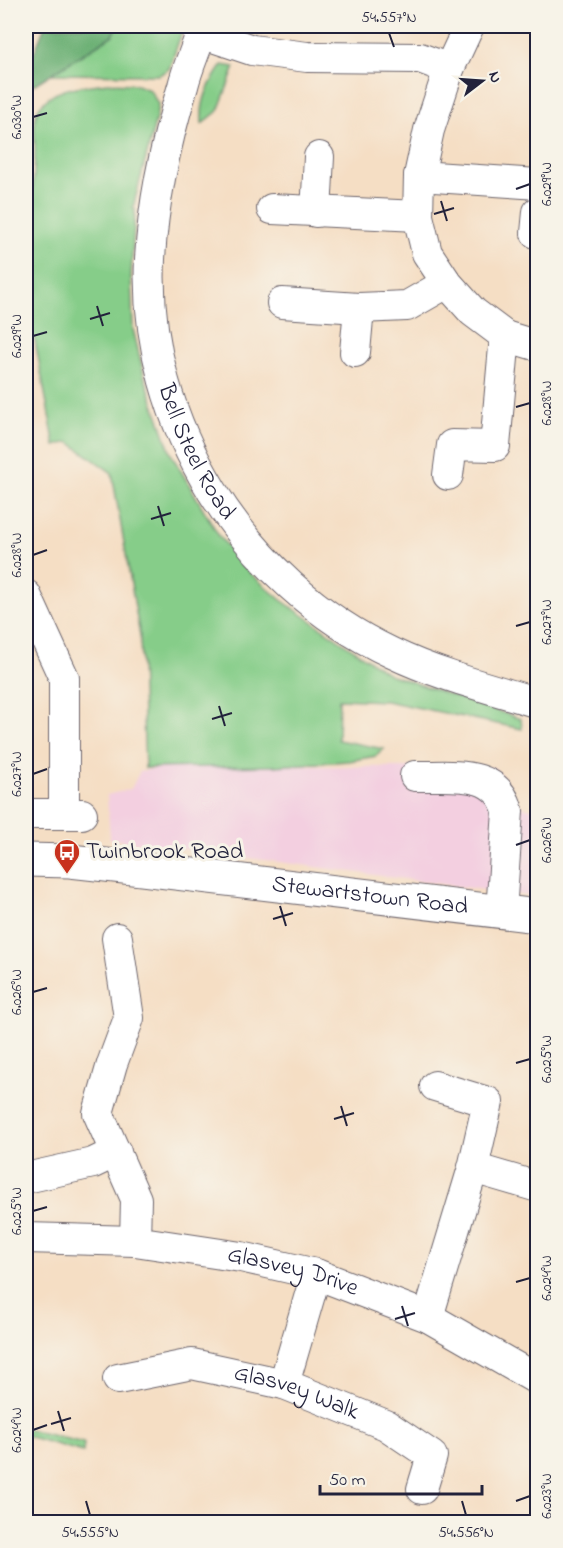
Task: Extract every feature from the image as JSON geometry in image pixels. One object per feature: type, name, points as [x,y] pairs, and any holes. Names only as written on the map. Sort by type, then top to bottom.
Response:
[{"type":"main road","name":"Stewartstown Road","points":[[26,860],[70,861],[142,868],[537,916]]},
{"type":"street","points":[[469,26],[449,69],[429,130],[419,176],[418,216],[427,253],[447,283],[473,312],[505,336],[537,346]]},
{"type":"street","points":[[202,29],[252,51],[307,57],[420,58],[449,69]]},
{"type":"street","name":"Bell Steel Road","points":[[202,29],[167,139],[156,197],[150,258],[153,318],[160,365],[169,398],[189,449],[231,520],[269,564],[316,607],[353,632],[391,653],[437,672],[537,703]]},
{"type":"street","points":[[316,212],[319,157]]},
{"type":"street","points":[[419,176],[537,184]]},
{"type":"street","points":[[272,209],[418,216]]},
{"type":"street","points":[[537,212],[537,233]]},
{"type":"street","points":[[282,303],[359,308],[407,306],[447,283]]},
{"type":"street","points":[[355,352],[359,308]]},
{"type":"street","points":[[448,475],[452,445],[495,446],[505,336]]},
{"type":"street","points":[[26,814],[73,814],[64,678],[28,605]]},
{"type":"street","points":[[415,776],[484,780],[497,788],[505,800],[508,811],[501,912]]},
{"type":"street","points":[[117,938],[129,1018],[112,1064],[98,1113],[136,1198],[135,1241]]},
{"type":"street","points":[[428,1317],[473,1168],[488,1102],[435,1086]]},
{"type":"street","points":[[26,1178],[93,1163],[116,1152]]},
{"type":"street","points":[[473,1168],[537,1187]]},
{"type":"street","name":"Glasvey Drive","points":[[26,1238],[135,1241],[241,1257],[316,1274],[428,1317],[537,1380]]},
{"type":"street","points":[[284,1384],[316,1274]]},
{"type":"street","name":"Glasvey Walk","points":[[118,1379],[192,1364],[284,1384],[386,1425],[432,1456],[422,1489]]},
{"type":"shaded area","points":[[181,765],[495,768],[509,785],[517,806],[537,810],[537,897],[110,839],[107,795],[131,789],[140,771]]},
{"type":"green space","points":[[45,26],[118,26],[113,35],[26,90],[26,72]]},
{"type":"green space","points":[[118,26],[184,26],[169,69],[159,75],[51,74],[113,35]]},
{"type":"green space","points":[[222,65],[235,67],[218,111],[202,124],[202,107],[206,93]]},
{"type":"green space","points":[[108,83],[134,84],[150,90],[158,104],[133,207],[135,210],[131,276],[133,329],[144,375],[171,454],[219,536],[251,574],[281,600],[389,674],[521,719],[522,729],[386,701],[339,699],[338,740],[384,749],[376,756],[349,761],[273,766],[145,768],[140,636],[112,473],[69,442],[55,446],[35,341],[26,325],[26,222],[31,215],[37,112],[45,101],[61,91]]},
{"type":"green space","points":[[26,1429],[84,1443],[83,1452],[26,1436]]},
{"type":"place","name":"Twinbrook Road","points":[[67,875]]}]
